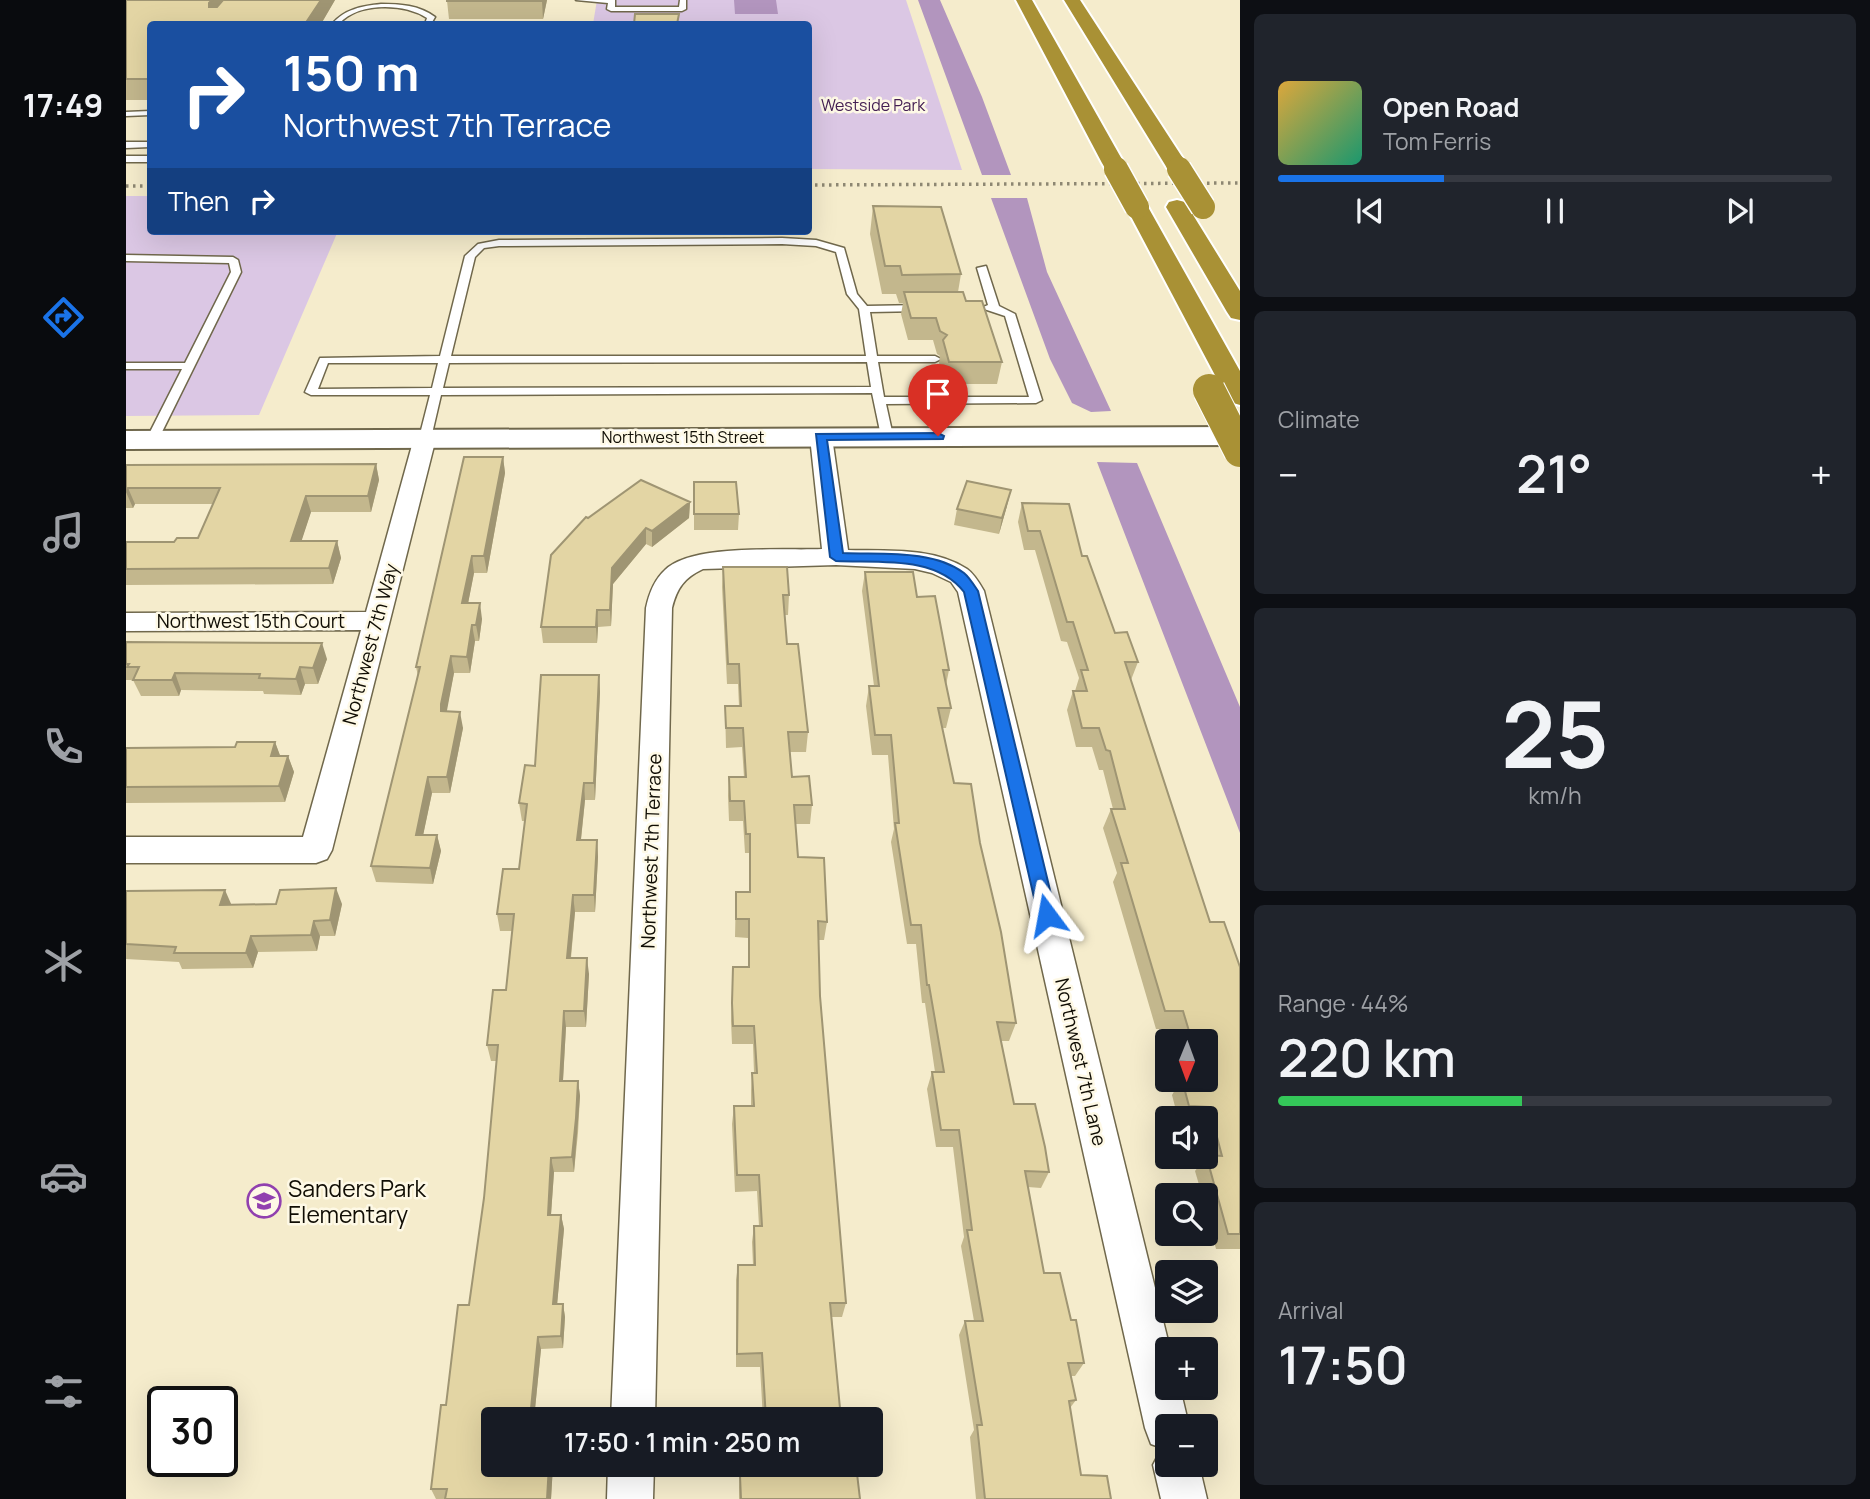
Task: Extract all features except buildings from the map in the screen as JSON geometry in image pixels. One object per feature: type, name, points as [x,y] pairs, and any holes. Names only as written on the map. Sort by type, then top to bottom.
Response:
[{"type":"highway","points":[[1007,0],[1102,163]]},
{"type":"highway","points":[[1024,0],[1102,163],[1228,392],[1240,451]]},
{"type":"highway","points":[[1054,0],[1130,128]]},
{"type":"highway","points":[[1072,0],[1234,257]]},
{"type":"highway","points":[[1151,163],[1240,312]]},
{"type":"street","name":"Northwest 15th Street","points":[[139,440],[1240,436]]},
{"type":"street","points":[[821,437],[836,557]]},
{"type":"street","name":"Northwest 7th Way","points":[[126,850],[316,850],[425,438]]},
{"type":"street","name":"Northwest 7th Terrace","points":[[633,1407],[659,608],[665,584],[680,569],[699,561],[836,557]]},
{"type":"street","name":"Northwest 7th Lane","points":[[836,557],[915,561],[939,566],[960,576],[971,591],[1164,1414]]},
{"type":"street","name":"Northwest 15th Court","points":[[126,622],[376,621]]},
{"type":"street","points":[[630,1499],[631,1477]]},
{"type":"street","points":[[1179,1477],[1184,1499]]},
{"type":"lane","points":[[579,0],[611,7],[682,9],[683,0]]},
{"type":"lane","points":[[337,21],[352,12],[388,6],[424,12],[430,17],[429,21]]},
{"type":"lane","points":[[126,114],[147,113]]},
{"type":"lane","points":[[126,145],[147,145]]},
{"type":"lane","points":[[126,159],[147,159]]},
{"type":"lane","points":[[425,438],[470,256],[481,246],[499,243],[777,242],[825,244],[841,250],[852,294],[864,309],[887,436]]},
{"type":"lane","points":[[126,258],[233,260],[236,272],[189,366],[139,440]]},
{"type":"lane","points":[[982,268],[995,308]]},
{"type":"lane","points":[[864,309],[929,308]]},
{"type":"lane","points":[[935,359],[324,360],[311,392],[438,391],[1037,400],[1010,314],[995,308],[968,308]]},
{"type":"lane","points":[[126,366],[189,366]]},
{"type":"green space","name":"Westside Park","points":[[597,0],[906,0],[962,170],[812,169],[812,21],[594,21]]},
{"type":"green space","points":[[126,196],[147,196],[147,235],[336,235],[259,415],[126,416]]},
{"type":"shaded area","points":[[734,0],[776,0],[778,14],[735,14]]},
{"type":"shaded area","points":[[918,0],[940,0],[982,97],[1011,175],[982,175]]},
{"type":"shaded area","points":[[991,198],[1027,198],[1047,272],[1111,411],[1091,412],[1072,403],[1050,359]]},
{"type":"shaded area","points":[[1097,462],[1137,463],[1240,707],[1240,833]]},
{"type":"railway","points":[[812,185],[1240,183]]},
{"type":"railway","points":[[126,186],[147,186]]},
{"type":"place","name":"Sanders Park Elementary","points":[[264,1201]]},
{"type":"route","points":[[938,436],[821,437],[836,557],[915,561],[939,566],[960,576],[971,591],[1047,915]]}]
